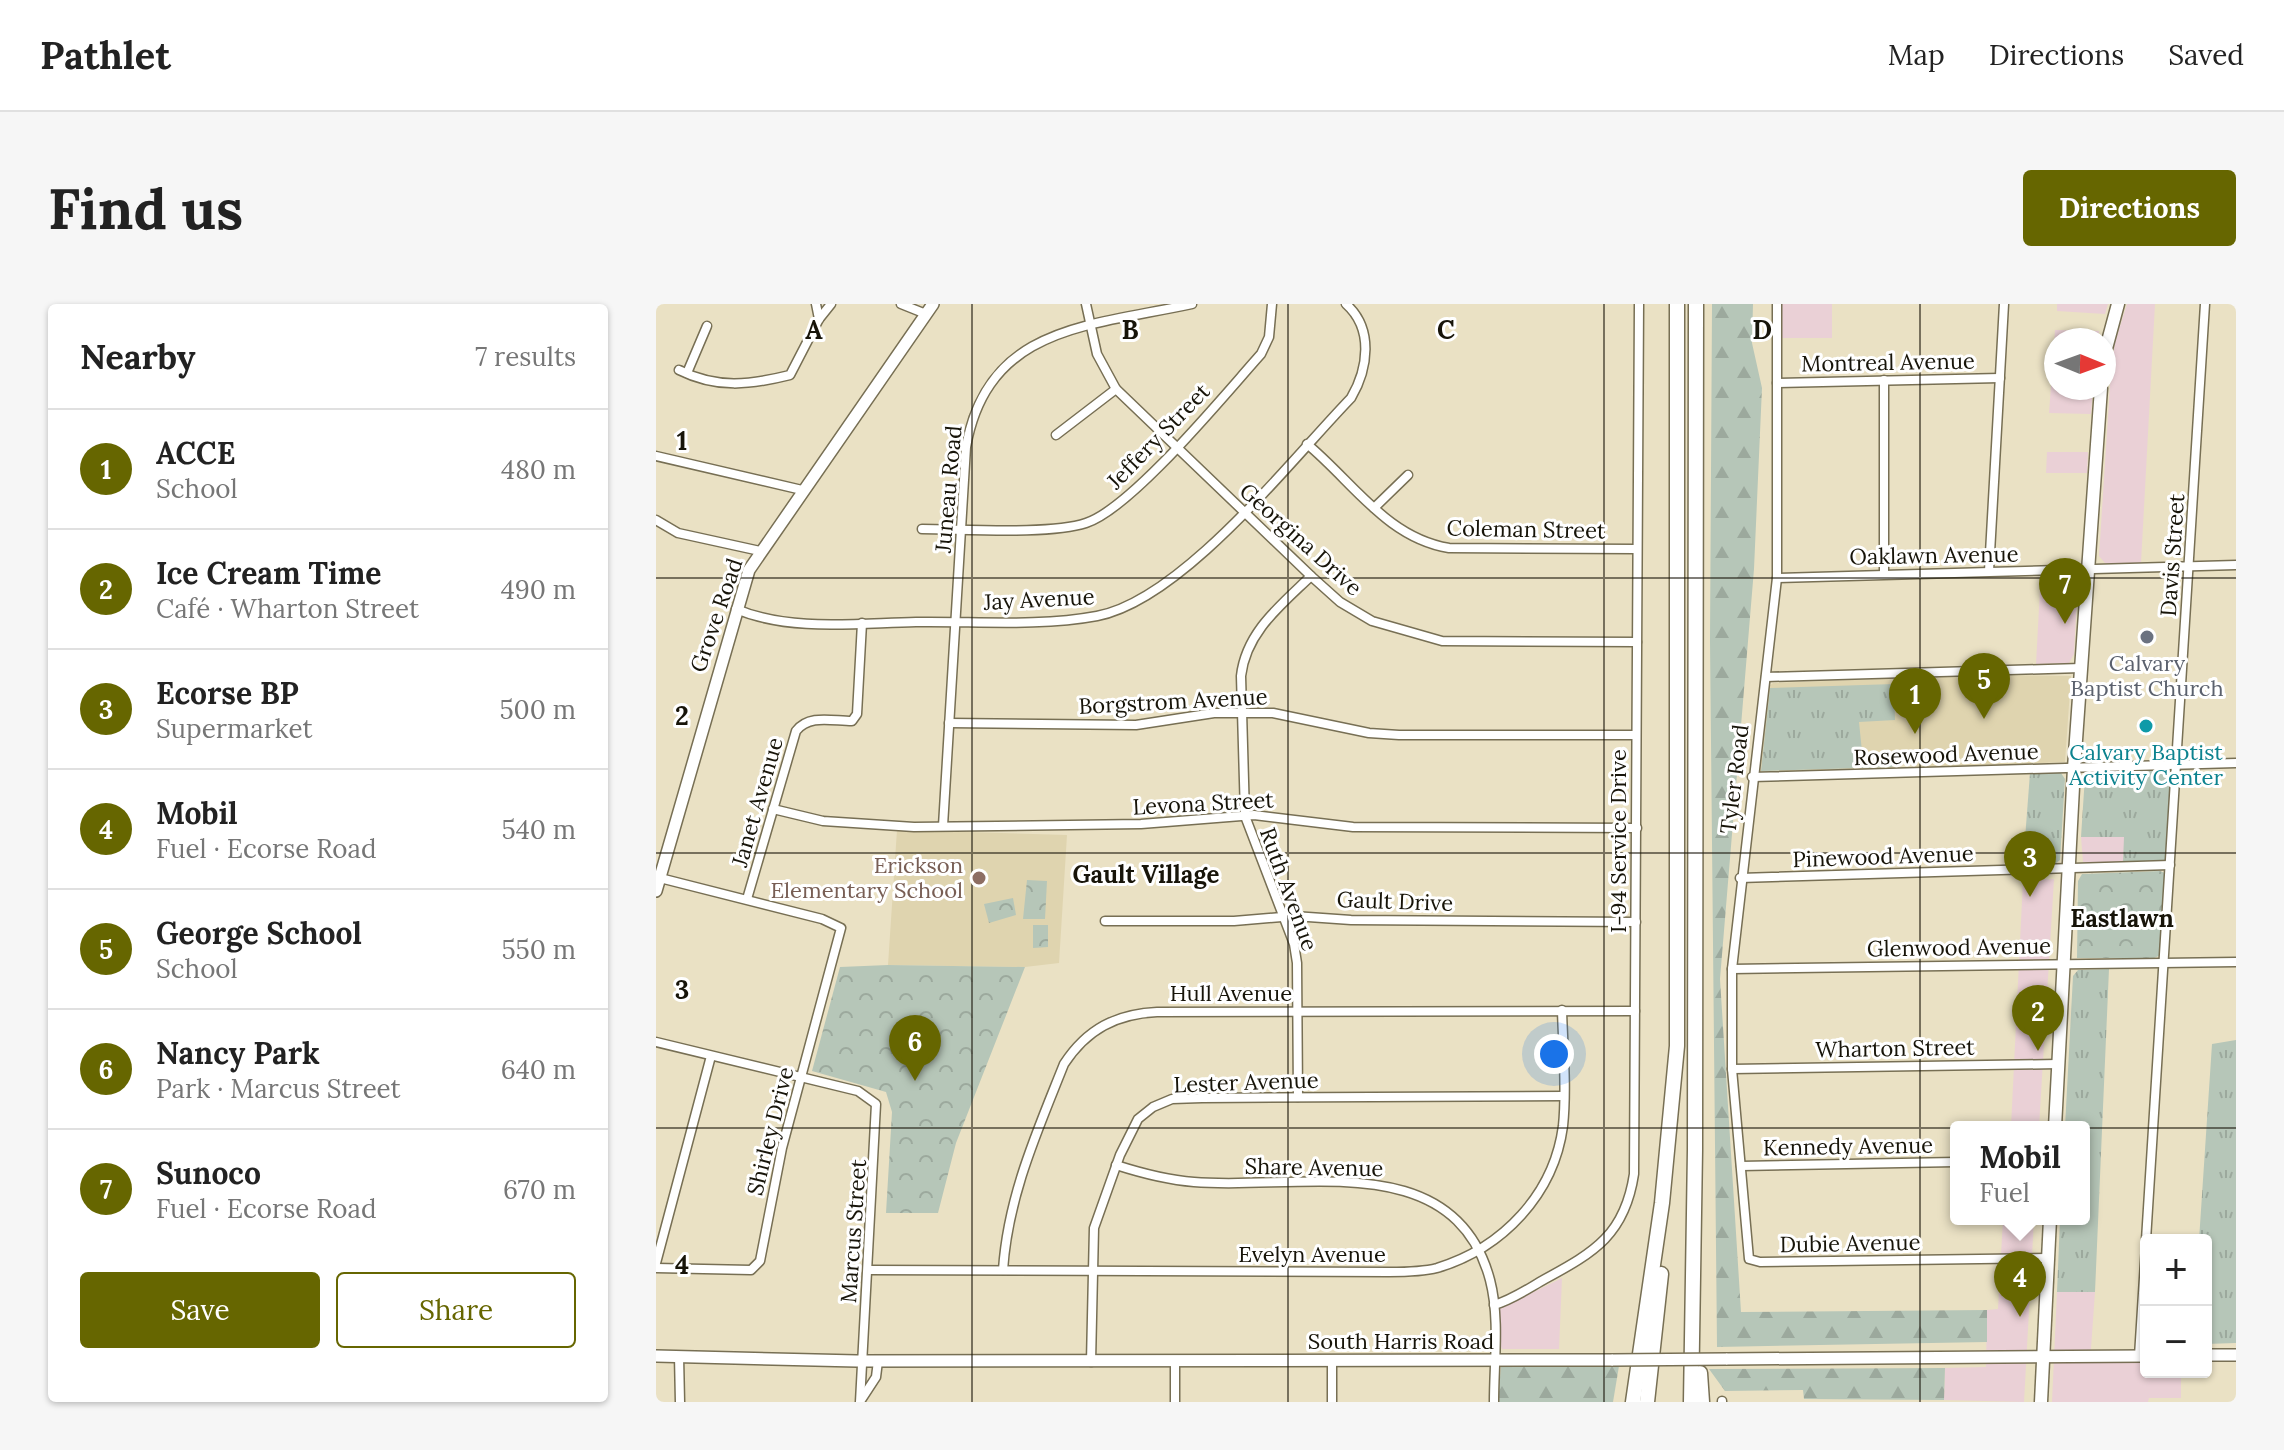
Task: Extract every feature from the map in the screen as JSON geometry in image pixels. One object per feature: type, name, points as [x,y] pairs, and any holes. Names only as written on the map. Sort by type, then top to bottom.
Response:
[{"type":"highway","points":[[1633,1402],[1662,1203],[1678,1021],[1677,304]]},
{"type":"highway","points":[[1691,1402],[1695,1150],[1696,304]]},
{"type":"highway","points":[[1647,1402],[1666,1226],[1662,1203]]},
{"type":"highway","points":[[1692,1333],[1698,1355],[1702,1402]]},
{"type":"main road","points":[[2112,328],[2118,304]]},
{"type":"main road","name":"Grove Road","points":[[656,891],[736,609],[760,551],[928,307]]},
{"type":"main road","points":[[2055,1121],[2074,768],[2100,400]]},
{"type":"main road","points":[[2041,1402],[2050,1225]]},
{"type":"main road","points":[[2212,1355],[2236,1355]]},
{"type":"main road","name":"South Harris Road","points":[[656,1356],[1091,1362],[2140,1356]]},
{"type":"street","points":[[816,304],[819,319]]},
{"type":"street","points":[[707,326],[683,372],[723,385],[754,384],[790,375],[819,319],[831,304]]},
{"type":"street","points":[[901,304],[928,307]]},
{"type":"street","name":"Georgina Drive","points":[[1086,304],[1104,371],[1116,389],[1340,602],[1372,621],[1422,638],[1462,642],[1637,642]]},
{"type":"street","name":"Juneau Road","points":[[943,826],[971,421],[993,377],[1031,345],[1091,326],[1192,304]]},
{"type":"street","name":"Jeffery Street","points":[[922,529],[1074,526],[1090,522],[1126,497],[1261,354],[1269,337],[1272,304]]},
{"type":"street","name":"Jay Avenue","points":[[736,609],[782,621],[862,623],[1050,621],[1098,616],[1125,608],[1170,582],[1243,512],[1361,381],[1365,341],[1356,318],[1346,304]]},
{"type":"street","name":"I-94 Service Drive","points":[[1494,1305],[1586,1256],[1622,1220],[1630,1202],[1634,1174],[1639,304]]},
{"type":"street","name":"Tyler Road","points":[[1749,1259],[1732,1069],[1732,969],[1740,878],[1777,578],[1777,304]]},
{"type":"street","points":[[1989,571],[2004,304]]},
{"type":"street","name":"Davis Street","points":[[2147,1234],[2205,304]]},
{"type":"street","name":"Montreal Avenue","points":[[1777,383],[2000,378]]},
{"type":"street","points":[[1884,380],[1884,574]]},
{"type":"street","points":[[1056,435],[1116,389]]},
{"type":"street","name":"Coleman Street","points":[[1307,444],[1403,533],[1427,544],[1449,548],[1637,549]]},
{"type":"street","points":[[656,456],[802,490]]},
{"type":"street","points":[[1374,508],[1408,475]]},
{"type":"street","points":[[656,520],[678,533],[760,551]]},
{"type":"street","name":"Oaklawn Avenue","points":[[1777,578],[2236,565]]},
{"type":"street","name":"Ruth Avenue","points":[[1298,1097],[1297,963],[1284,916],[1245,816],[1241,676],[1249,645],[1259,628],[1311,576]]},
{"type":"street","name":"Janet Avenue","points":[[747,899],[790,747],[802,722],[852,721],[857,714],[862,623]]},
{"type":"street","points":[[1766,677],[2081,668]]},
{"type":"street","name":"Borgstrom Avenue","points":[[949,723],[1136,725],[1241,712],[1299,716],[1384,734],[1636,735]]},
{"type":"street","name":"Rosewood Avenue","points":[[1752,777],[2236,763]]},
{"type":"street","name":"Levona Street","points":[[773,809],[823,821],[890,827],[1141,824],[1245,816],[1293,817],[1353,827],[1637,828]]},
{"type":"street","name":"Pinewood Avenue","points":[[1740,878],[2170,865]]},
{"type":"street","points":[[660,878],[747,899]]},
{"type":"street","name":"Shirley Drive","points":[[656,1266],[755,1268],[760,1259],[782,1148],[841,938],[841,928],[822,919],[747,899]]},
{"type":"street","name":"Gault Drive","points":[[1105,921],[1234,921],[1284,916],[1636,922]]},
{"type":"street","name":"Glenwood Avenue","points":[[1732,969],[2236,962]]},
{"type":"street","name":"Evelyn Avenue","points":[[869,1270],[1414,1271],[1436,1268],[1477,1251],[1507,1231],[1532,1205],[1559,1147],[1564,1096],[1562,1010]]},
{"type":"street","name":"Hull Avenue","points":[[1003,1270],[1009,1218],[1018,1178],[1064,1064],[1090,1033],[1109,1021],[1134,1013],[1635,1011]]},
{"type":"street","points":[[656,1042],[801,1078]]},
{"type":"street","points":[[656,1266],[711,1056]]},
{"type":"street","name":"Wharton Street","points":[[1732,1069],[2058,1064]]},
{"type":"street","name":"Marcus Street","points":[[801,1078],[858,1091],[876,1104],[860,1402]]},
{"type":"street","name":"Lester Avenue","points":[[1091,1362],[1094,1228],[1116,1165],[1138,1119],[1172,1099],[1564,1096]]},
{"type":"street","name":"Kennedy Avenue","points":[[1741,1166],[1950,1162]]},
{"type":"street","name":"Share Avenue","points":[[1116,1165],[1193,1182],[1395,1186],[1441,1208],[1464,1229],[1490,1279],[1494,1305],[1494,1402]]},
{"type":"street","name":"Dubie Avenue","points":[[1749,1259],[1760,1262],[2049,1258]]},
{"type":"street","points":[[679,1356],[680,1402]]},
{"type":"street","points":[[860,1402],[876,1377],[878,1361]]},
{"type":"street","points":[[1175,1361],[1175,1402]]},
{"type":"street","points":[[1332,1361],[1332,1402]]},
{"type":"shaded area","points":[[1781,304],[1832,304],[1832,338],[1781,338]]},
{"type":"shaded area","points":[[2057,304],[2108,304],[2105,314],[2057,311]]},
{"type":"shaded area","points":[[2127,304],[2155,304],[2141,563],[2105,563],[2099,556],[2109,400],[2116,400],[2116,339]]},
{"type":"shaded area","points":[[2050,400],[2092,400],[2091,414],[2049,413]]},
{"type":"shaded area","points":[[2047,452],[2088,452],[2087,473],[2046,473]]},
{"type":"shaded area","points":[[2041,571],[2074,572],[2078,577],[2074,654],[2069,663],[2036,664]]},
{"type":"shaded area","points":[[1991,675],[2071,676],[2065,762],[1921,769],[1902,760],[1892,769],[1759,772],[1768,687],[1773,683]]},
{"type":"shaded area","name":"Erickson Elementary School","points":[[897,830],[1067,835],[1059,963],[1025,967],[888,965]]},
{"type":"shaded area","points":[[2081,837],[2125,837],[2123,862],[2083,862]]},
{"type":"shaded area","points":[[2054,879],[2039,1121],[2011,1121],[2023,880]]},
{"type":"shaded area","points":[[2003,1225],[2034,1225],[2024,1402],[1944,1400],[1945,1368],[1986,1367],[1987,1310],[1998,1309]]},
{"type":"shaded area","points":[[1562,1278],[1559,1349],[1502,1349],[1499,1343],[1499,1309]]},
{"type":"shaded area","points":[[2057,1292],[2095,1292],[2090,1362],[2140,1362],[2140,1378],[2181,1378],[2181,1398],[2149,1398],[2148,1402],[2052,1402]]},
{"type":"green space","points":[[1712,304],[1753,304],[1752,343],[1762,388],[1754,569],[1720,979],[1741,1312],[1987,1310],[1987,1342],[1717,1347],[1710,641]]},
{"type":"green space","points":[[1894,684],[1895,720],[1859,722],[1863,761],[1896,762],[1892,767],[1761,771],[1770,688]]},
{"type":"green space","points":[[2167,770],[2173,774],[2166,860],[2123,862],[2124,837],[2081,837],[2085,776],[2088,772]]},
{"type":"green space","points":[[2030,773],[2061,773],[2065,779],[2060,860],[2055,864],[2023,865]]},
{"type":"green space","points":[[2165,873],[2161,955],[2154,958],[2077,958],[2078,881],[2082,874]]},
{"type":"green space","points":[[1027,880],[1047,881],[1045,919],[1023,919]]},
{"type":"green space","points":[[1013,898],[1016,915],[989,923],[984,904]]},
{"type":"green space","points":[[1033,925],[1048,925],[1048,947],[1033,948]]},
{"type":"green space","points":[[840,967],[1025,967],[956,1143],[938,1213],[886,1213],[892,1112],[886,1092],[812,1071]]},
{"type":"green space","points":[[2109,969],[2095,1292],[2057,1292],[2060,1225],[2090,1225],[2090,1121],[2065,1121],[2073,976],[2078,970]]},
{"type":"green space","points":[[2236,1040],[2236,1343],[2212,1344],[2212,1234],[2199,1234],[2212,1044]]},
{"type":"green space","points":[[1501,1366],[1619,1366],[1613,1402],[1498,1402]]},
{"type":"green space","points":[[1945,1368],[1944,1400],[1804,1399],[1803,1390],[1725,1391],[1709,1369]]},
{"type":"place","name":"Sunoco","points":[[2065,624]]},
{"type":"place","name":"Calvary Baptist Church","points":[[2147,637]]},
{"type":"place","name":"George School","points":[[1984,719]]},
{"type":"place","name":"Calvary Baptist Activity Center","points":[[2146,726]]},
{"type":"place","name":"ACCE","points":[[1915,734]]},
{"type":"place","name":"Erickson Elementary School","points":[[979,878]]},
{"type":"place","name":"Ecorse BP","points":[[2030,897]]},
{"type":"place","name":"Ice Cream Time","points":[[2038,1051]]},
{"type":"place","name":"Nancy Park","points":[[915,1081]]},
{"type":"place","name":"Mobil","points":[[2020,1317]]},
{"type":"district","name":"Gault Village","points":[[1146,875]]},
{"type":"district","name":"Eastlawn","points":[[2122,919]]}]
